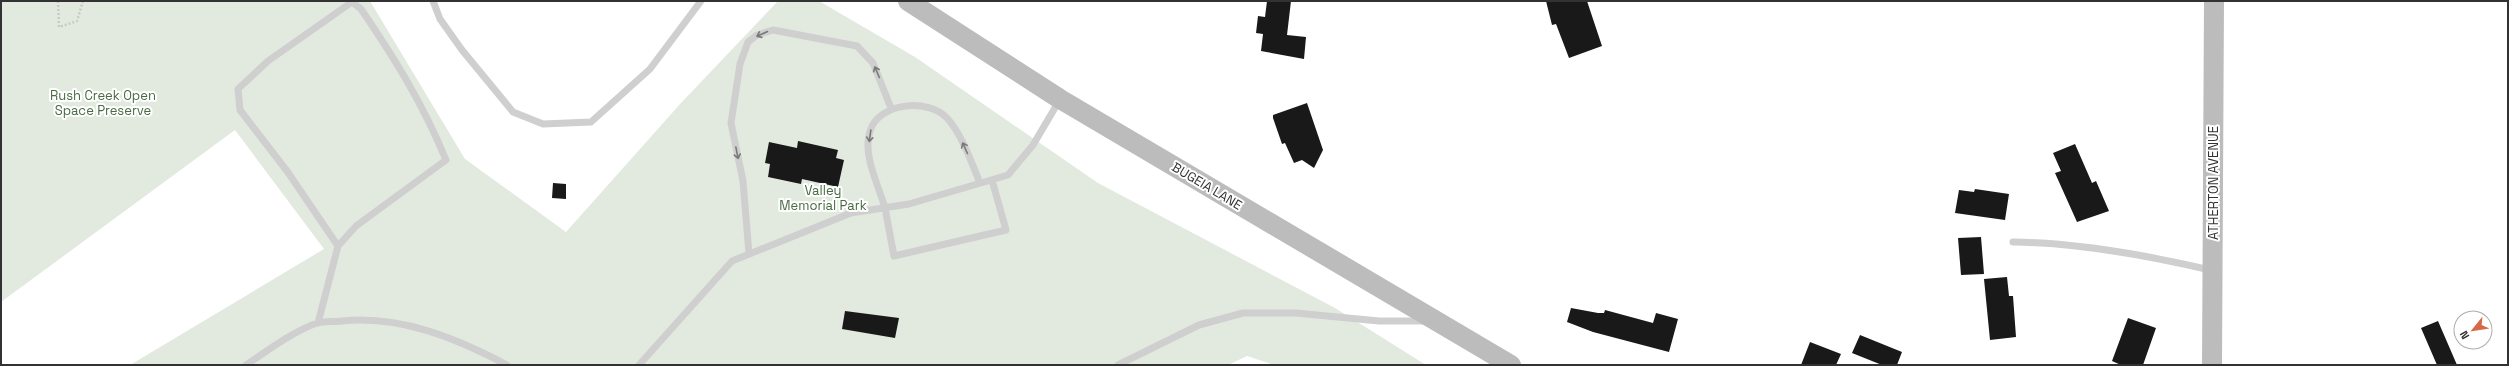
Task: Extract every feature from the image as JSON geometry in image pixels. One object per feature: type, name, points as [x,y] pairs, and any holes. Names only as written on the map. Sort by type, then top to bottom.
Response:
[{"type":"street","name":"BUGEIA LANE","points":[[908,1],[1060,98],[1512,365]]},
{"type":"street","name":"ATHERTON AVENUE","points":[[2212,365],[2214,1]]},
{"type":"lane","points":[[434,1],[440,19],[462,50],[513,112],[543,124],[591,122],[650,69],[701,1]]},
{"type":"lane","points":[[318,323],[338,246],[356,226],[446,160],[424,109],[400,67],[361,9],[352,2],[268,61],[238,89],[240,110],[287,172],[338,246]]},
{"type":"lane","points":[[749,254],[743,181],[731,123],[740,64],[748,42],[757,35],[773,30],[857,46],[873,63],[891,108]]},
{"type":"lane","points":[[639,365],[732,261],[850,213],[909,204],[1008,175],[1032,145],[1060,98]]},
{"type":"lane","points":[[980,184],[960,137],[947,117],[925,107],[891,108],[881,115],[870,131],[869,158],[884,208],[894,256],[1006,230],[992,180]]},
{"type":"lane","points":[[2013,242],[2064,245],[2162,259],[2212,271]]},
{"type":"lane","points":[[1118,365],[1199,325],[1243,313],[1296,313],[1379,321],[1435,320]]},
{"type":"lane","points":[[246,365],[274,347],[318,323],[366,318],[407,324],[470,345],[507,365]]},
{"type":"path","points":[[58,1],[59,26],[77,21],[82,1]]},
{"type":"green space","name":"Valley Memorial Park","points":[[1,1],[370,1],[465,159],[566,232],[681,103],[778,1],[819,1],[915,57],[1098,183],[1335,308],[1426,365],[1274,365],[1247,356],[1228,365],[130,365],[324,249],[235,130],[1,302]]},
{"type":"building","points":[[1267,1],[1291,1],[1287,35],[1306,37],[1304,59],[1261,51],[1263,34],[1256,33],[1258,16],[1265,17]]},
{"type":"building","points":[[1546,1],[1587,1],[1602,46],[1569,58],[1556,24],[1552,25]]},
{"type":"building","points":[[1307,103],[1323,150],[1314,168],[1302,160],[1294,163],[1285,143],[1282,144],[1273,118],[1273,115]]},
{"type":"building","points":[[798,141],[838,150],[836,158],[844,160],[838,187],[802,179],[801,184],[768,177],[770,164],[765,163],[769,142],[797,148]]},
{"type":"building","points":[[2075,144],[2092,183],[2096,181],[2109,211],[2077,222],[2055,173],[2061,171],[2053,153]]},
{"type":"building","points":[[553,183],[566,184],[566,199],[552,198]]},
{"type":"building","points":[[1975,189],[2009,194],[2005,220],[1955,213],[1959,190],[1974,192]]},
{"type":"building","points":[[1981,237],[1984,274],[1961,275],[1958,238]]},
{"type":"building","points":[[2007,277],[2009,296],[2013,296],[2016,337],[1990,340],[1984,279]]},
{"type":"building","points":[[1571,308],[1598,313],[1604,313],[1605,310],[1653,323],[1656,313],[1678,319],[1669,352],[1593,332],[1567,322]]},
{"type":"building","points":[[845,311],[899,318],[895,338],[842,329]]},
{"type":"building","points":[[2128,318],[2156,328],[2143,365],[2121,365],[2112,361]]},
{"type":"building","points":[[2438,321],[2457,365],[2437,365],[2421,328]]},
{"type":"building","points":[[1860,335],[1902,352],[1897,365],[1882,365],[1852,353]]},
{"type":"building","points":[[1810,342],[1841,354],[1836,365],[1801,365]]},
{"type":"park label","name":"Rush Creek Open Space Preserve","points":[[103,102]]}]
